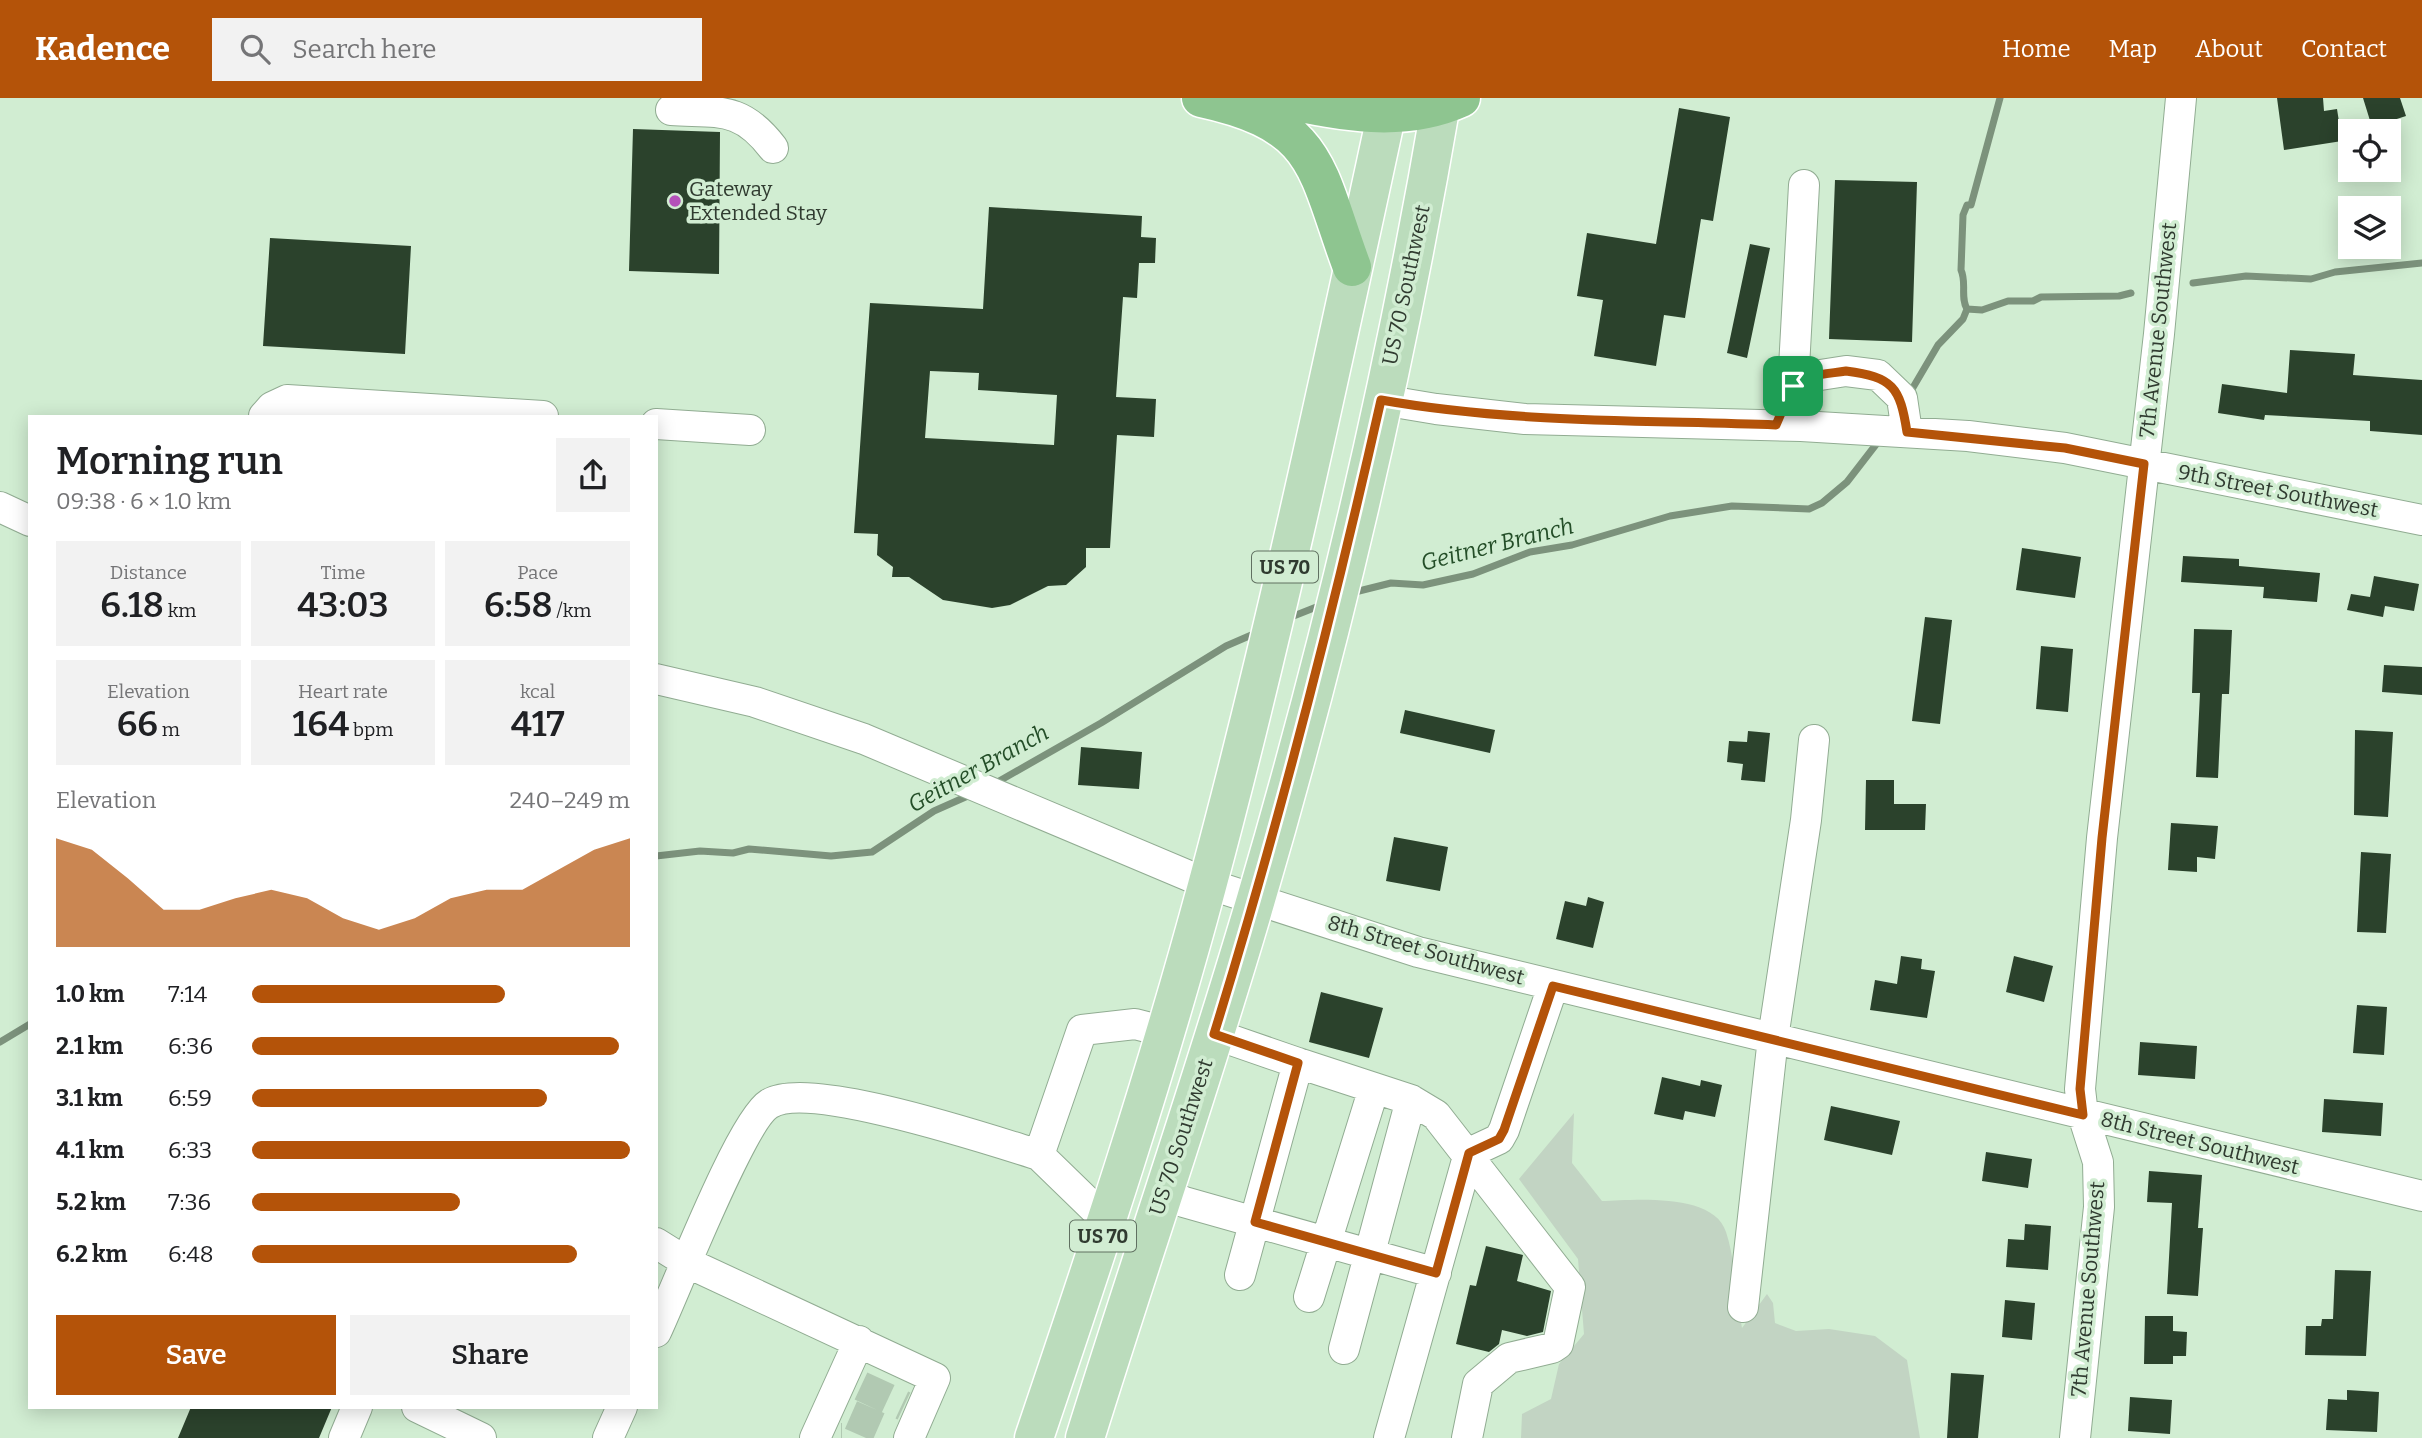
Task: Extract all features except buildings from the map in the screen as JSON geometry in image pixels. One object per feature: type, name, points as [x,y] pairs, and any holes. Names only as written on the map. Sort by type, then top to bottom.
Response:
[{"type":"highway","points":[[1202,98],[1261,117],[1303,147],[1326,186],[1352,267]]},
{"type":"highway","points":[[1277,98],[1346,112],[1448,101]]},
{"type":"main road","name":"US 70 Southwest","points":[[1085,1438],[1256,899],[1308,709],[1448,101]]},
{"type":"main road","name":"US 70 Southwest","points":[[1034,1438],[1108,1222],[1208,884],[1308,473],[1388,106]]},
{"type":"street","name":"7th Avenue Southwest","points":[[2075,1438],[2099,1207],[2098,1162],[2083,1115],[2080,1089],[2102,838],[2181,98]]},
{"type":"street","points":[[671,110],[741,116],[774,148]]},
{"type":"street","points":[[1776,425],[1793,386],[1804,184]]},
{"type":"street","points":[[1793,386],[1801,378],[1846,371],[1878,375],[1902,398],[1907,432]]},
{"type":"street","points":[[265,415],[272,407],[287,400],[493,415]]},
{"type":"street","name":"9th Street Southwest","points":[[1381,400],[1525,419],[1776,425],[1907,432],[2065,448],[2422,520]]},
{"type":"street","points":[[658,424],[750,430]]},
{"type":"street","points":[[0,507],[28,520]]},
{"type":"street","name":"8th Street Southwest","points":[[658,680],[755,702],[864,739],[1208,884],[1418,952],[2422,1196]]},
{"type":"street","points":[[1743,1307],[1773,1038],[1806,820],[1814,740]]},
{"type":"street","points":[[1389,1438],[1469,1153],[1499,1139],[1504,1130],[1553,986]]},
{"type":"street","points":[[1039,1155],[1082,1030],[1135,1024],[1166,1032]]},
{"type":"street","points":[[1214,1034],[1411,1100],[1442,1119],[1570,1287],[1558,1344],[1552,1348],[1509,1358],[1478,1384],[1467,1438]]},
{"type":"street","points":[[1240,1275],[1298,1063]]},
{"type":"street","points":[[1309,1297],[1374,1088]]},
{"type":"street","points":[[658,1328],[744,1134],[769,1104],[797,1097],[846,1102],[1039,1155],[1108,1222]]},
{"type":"street","points":[[1344,1349],[1411,1100]]},
{"type":"street","points":[[1163,1192],[1184,1202],[1436,1273]]},
{"type":"street","points":[[658,1244],[688,1262],[934,1378],[906,1426]]},
{"type":"street","points":[[831,1425],[852,1381],[859,1341]]},
{"type":"street","points":[[344,1438],[356,1409]]},
{"type":"street","points":[[421,1409],[481,1438]]},
{"type":"street","points":[[608,1438],[621,1409]]},
{"type":"green space","points":[[1574,1113],[1572,1163],[1602,1201],[1671,1201],[1706,1210],[1718,1219],[1726,1232],[1732,1254],[1742,1328],[1767,1294],[1773,1303],[1775,1323],[1796,1331],[1829,1329],[1875,1336],[1907,1360],[1920,1438],[1521,1438],[1522,1414],[1551,1399],[1559,1364],[1584,1334],[1578,1259],[1519,1179]]},
{"type":"waterway","name":"Geitner Branch","points":[[1908,396],[1938,345],[1963,319],[1967,309],[1961,270],[1963,215],[1967,205],[1971,205],[2000,98]]},
{"type":"waterway","points":[[2193,283],[2246,276],[2311,279],[2335,272],[2422,263]]},
{"type":"waterway","points":[[1967,309],[1982,310],[2008,301],[2033,301],[2041,297],[2119,296],[2131,293]]},
{"type":"waterway","name":"Geitner Branch","points":[[1351,593],[1391,583],[1423,585],[1473,574],[1530,552],[1572,545],[1670,516],[1732,506],[1809,509],[1822,503],[1847,482],[1881,438]]},
{"type":"waterway","name":"Geitner Branch","points":[[1286,619],[1324,604]]},
{"type":"waterway","name":"Geitner Branch","points":[[994,784],[1101,723],[1226,646],[1256,633]]},
{"type":"waterway","name":"Geitner Branch","points":[[658,856],[700,851],[733,853],[749,849],[831,856],[872,852],[934,811],[970,795]]},
{"type":"waterway","name":"Geitner Branch","points":[[0,1042],[28,1025]]},
{"type":"tunnel","points":[[861,1386],[904,1406]]},
{"type":"tunnel","points":[[851,1415],[892,1433]]},
{"type":"place","name":"Gateway Extended Stay","points":[[675,201]]},
{"type":"route","points":[[1846,371],[1878,375],[1902,398],[1907,432],[1968,436],[2065,448],[2144,464],[2102,838],[2080,1089],[2083,1115],[1553,986],[1504,1130],[1499,1139],[1469,1153],[1436,1273],[1255,1222],[1298,1063],[1214,1034],[1256,899],[1308,709],[1381,400],[1525,419],[1776,425],[1793,386],[1801,378],[1846,371]]}]
